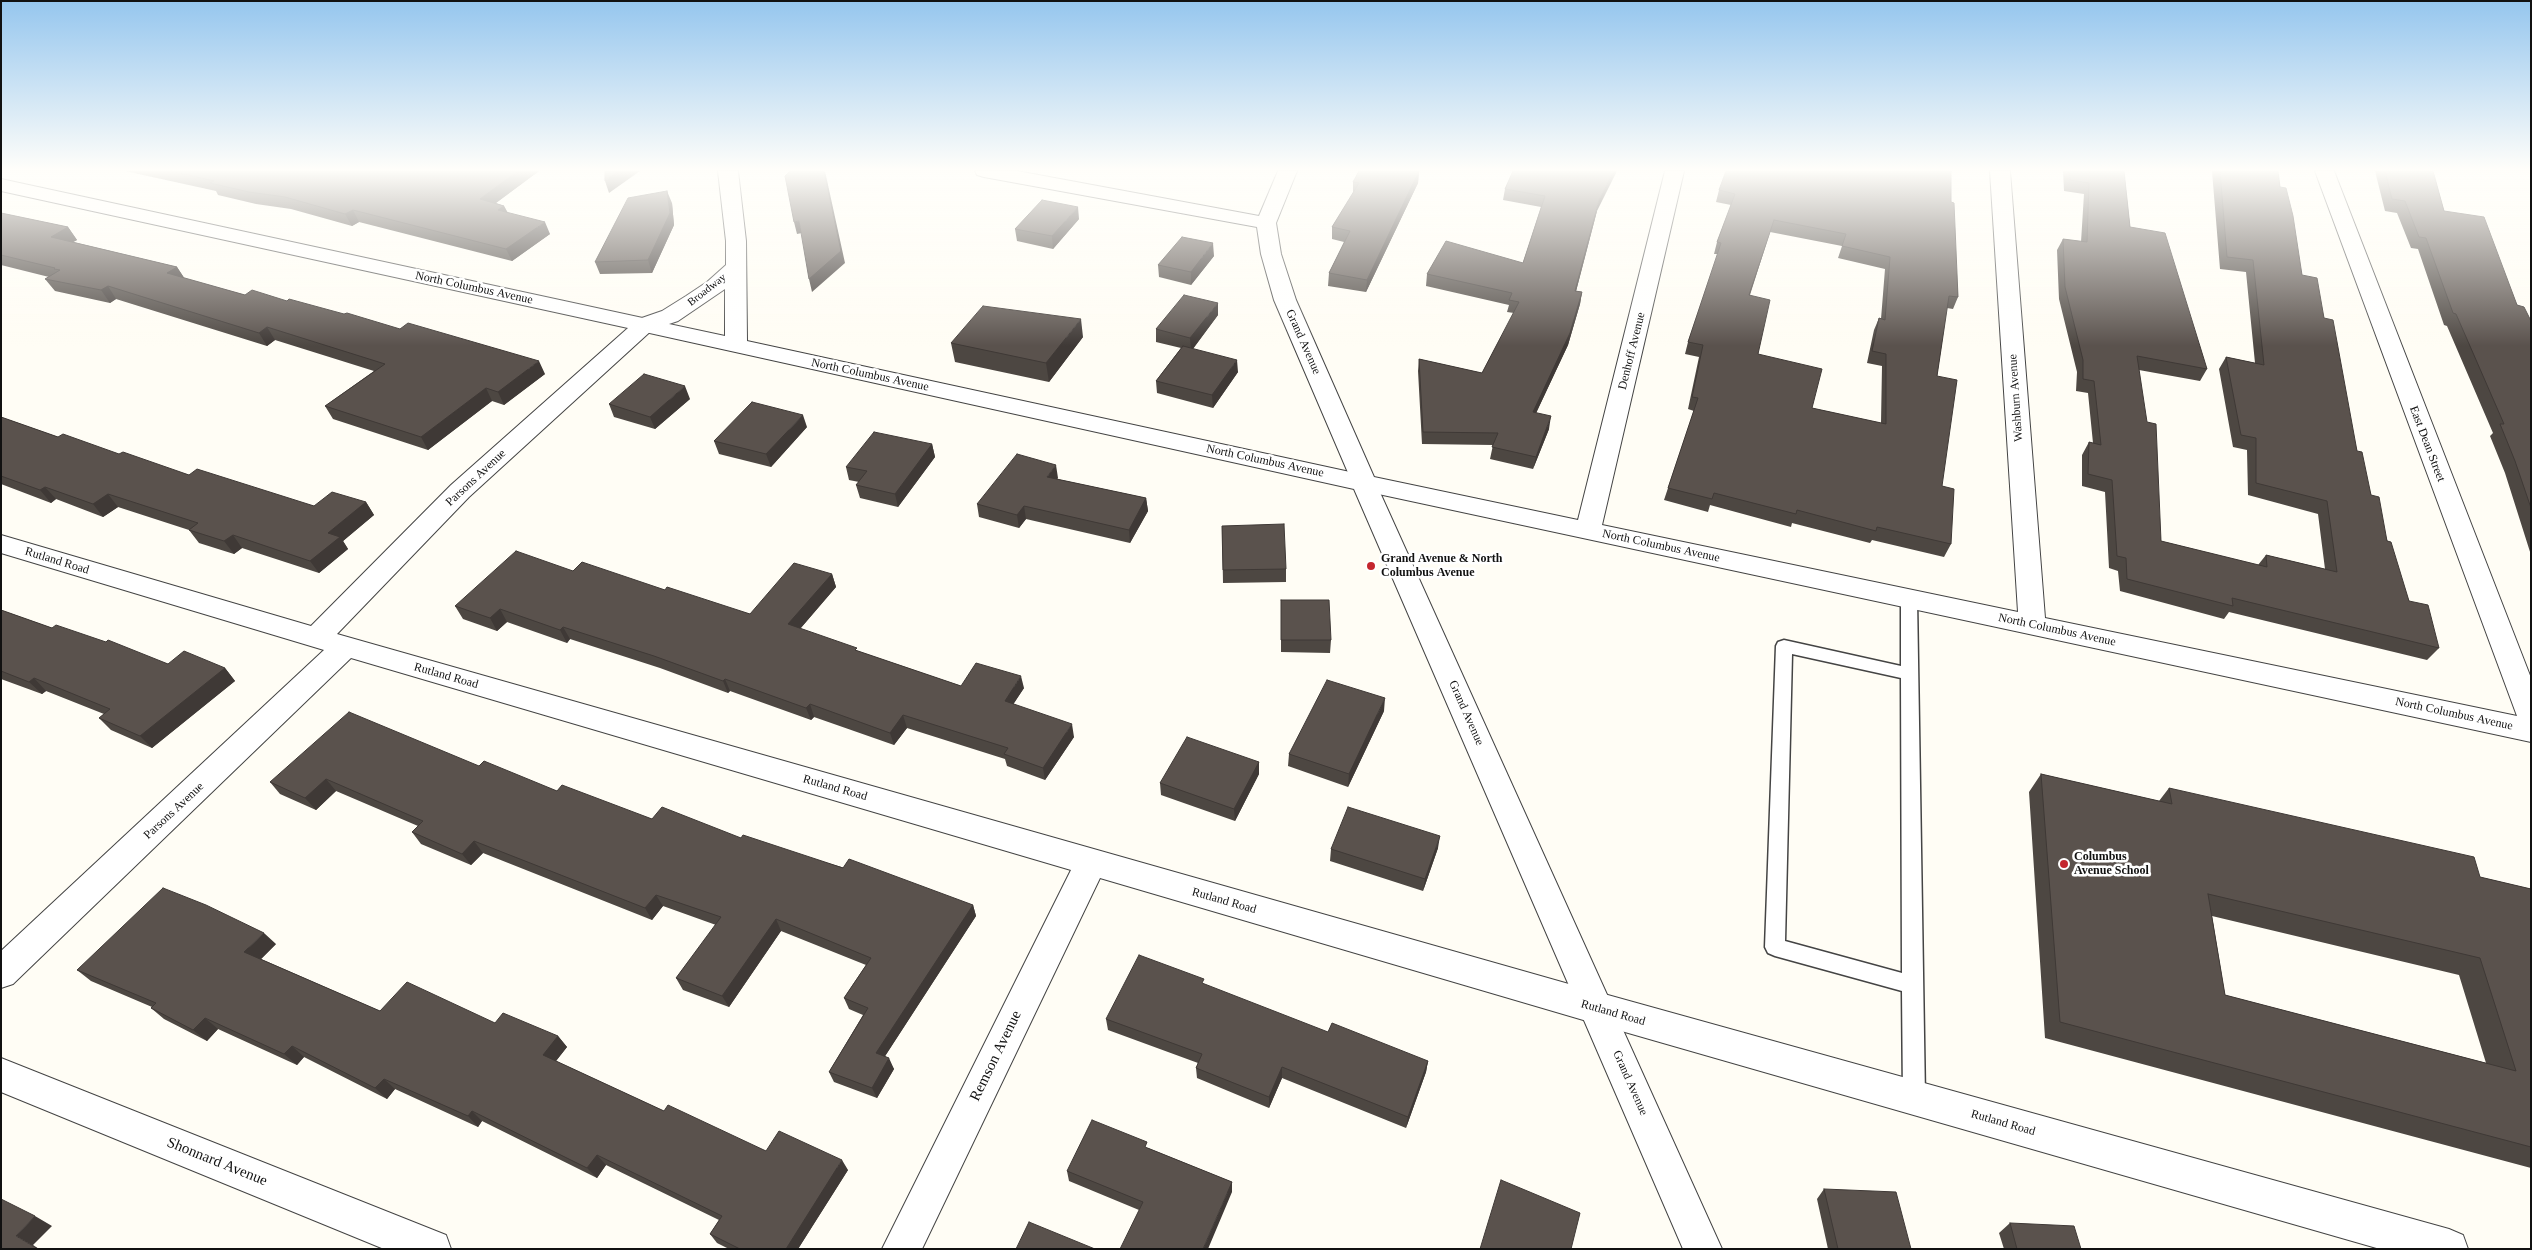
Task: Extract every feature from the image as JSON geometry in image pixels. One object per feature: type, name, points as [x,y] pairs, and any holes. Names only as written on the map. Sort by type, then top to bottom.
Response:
[{"type":"street","name":"North Columbus Avenue","points":[[208,229],[1364,483],[2531,731]]},
{"type":"street","name":"Broadway","points":[[644,325],[670,316],[694,301],[715,287],[736,266],[735,229]]},
{"type":"street","name":"Grand Avenue","points":[[1267,229],[1271,254],[1285,300],[1703,1249]]},
{"type":"street","name":"Denhoff Avenue","points":[[1588,531],[1661,229]]},
{"type":"street","name":"Washburn Avenue","points":[[2004,229],[2032,624]]},
{"type":"street","name":"East Dean Street","points":[[2346,229],[2531,716]]},
{"type":"street","points":[[736,266],[736,346]]},
{"type":"street","name":"Parsons Avenue","points":[[1,973],[289,703],[331,642],[460,490],[644,325]]},
{"type":"street","name":"Rutland Road","points":[[1,544],[1091,863],[2449,1249]]},
{"type":"street","name":"Remson Avenue","points":[[901,1249],[1091,863]]},
{"type":"street","name":"Shonnard Avenue","points":[[1,1074],[432,1249]]},
{"type":"lane","points":[[1909,598],[1914,1098]]},
{"type":"lane","points":[[1910,674],[1784,646],[1775,946],[1912,985]]},
{"type":"building","points":[[1,229],[64,229],[51,237],[177,267],[167,273],[245,295],[252,290],[287,301],[289,299],[344,314],[347,313],[400,329],[408,323],[539,361],[498,392],[486,388],[421,437],[325,406],[385,364],[267,327],[259,333],[108,286],[101,290],[45,279],[60,270],[1,255]]},
{"type":"building","points":[[429,229],[534,229],[506,249]]},
{"type":"building","points":[[612,229],[662,229],[648,260],[595,262]]},
{"type":"building","points":[[800,229],[836,229],[841,251],[809,279]]},
{"type":"building","points":[[1017,229],[1058,229],[1052,236]]},
{"type":"building","points":[[1342,229],[1391,229],[1367,280],[1329,273],[1350,231]]},
{"type":"building","points":[[1534,229],[1591,229],[1575,291],[1582,292],[1570,333],[1533,412],[1551,416],[1536,457],[1492,447],[1498,433],[1423,432],[1419,359],[1482,373],[1519,302],[1509,300],[1512,293],[1427,274],[1446,241],[1523,263]]},
{"type":"building","points":[[1722,229],[1771,229],[1749,295],[1770,300],[1758,354],[1822,369],[1812,408],[1886,424],[1886,354],[1872,351],[1879,318],[1885,320],[1890,257],[1842,246],[1846,234],[1822,229],[1955,229],[1958,297],[1949,296],[1937,376],[1957,380],[1942,486],[1954,489],[1951,544],[1877,527],[1876,531],[1797,510],[1796,514],[1714,493],[1712,499],[1668,488],[1698,398],[1692,397],[1703,345],[1688,342],[1721,243],[1717,242]]},
{"type":"building","points":[[2087,229],[2144,229],[2165,233],[2207,369],[2137,356],[2147,422],[2156,424],[2161,541],[2267,567],[2266,555],[2337,572],[2327,501],[2256,483],[2256,438],[2241,435],[2226,357],[2264,365],[2253,260],[2227,257],[2225,229],[2295,229],[2302,275],[2317,278],[2324,318],[2333,320],[2357,451],[2362,452],[2371,495],[2379,497],[2387,541],[2391,542],[2409,601],[2428,605],[2439,648],[2232,598],[2233,606],[2127,579],[2126,558],[2117,556],[2112,480],[2088,474],[2089,442],[2101,445],[2094,381],[2083,379],[2083,360],[2065,287],[2063,239],[2087,242]]},
{"type":"building","points":[[2416,229],[2489,229],[2517,305],[2524,307],[2531,321],[2531,508],[2500,424],[2504,424],[2456,314],[2453,313],[2426,238],[2419,237]]},
{"type":"building","points":[[1182,237],[1213,243],[1191,272],[1158,265]]},
{"type":"building","points":[[1184,295],[1218,303],[1190,338],[1156,329]]},
{"type":"building","points":[[983,306],[1081,319],[1046,363],[951,343]]},
{"type":"building","points":[[1183,346],[1237,360],[1212,395],[1156,381]]},
{"type":"building","points":[[644,374],[685,386],[650,417],[609,404]]},
{"type":"building","points":[[752,402],[803,415],[766,454],[714,441]]},
{"type":"building","points":[[1,417],[58,437],[63,434],[119,454],[123,452],[189,475],[197,469],[314,506],[332,492],[366,502],[328,533],[340,537],[310,561],[233,535],[224,541],[189,530],[198,523],[108,494],[93,504],[45,487],[40,490],[1,476]]},
{"type":"building","points":[[874,432],[932,444],[895,494],[856,485],[867,471],[846,467]]},
{"type":"building","points":[[1017,454],[1056,465],[1047,477],[1146,498],[1129,530],[1024,506],[1017,515],[977,504]]},
{"type":"building","points":[[1284,524],[1286,569],[1223,570],[1222,526]]},
{"type":"building","points":[[516,551],[573,571],[582,562],[665,590],[667,587],[750,614],[794,563],[832,574],[788,624],[857,648],[855,650],[961,686],[976,663],[1021,676],[1005,701],[1072,724],[1043,768],[1004,754],[1008,748],[903,715],[890,733],[810,704],[806,708],[725,679],[723,681],[654,656],[563,627],[560,630],[500,609],[490,618],[455,606]]},
{"type":"building","points":[[1281,600],[1329,600],[1331,640],[1281,640]]},
{"type":"building","points":[[1,610],[52,628],[56,625],[106,642],[108,640],[168,664],[184,651],[225,668],[140,736],[99,718],[110,709],[34,678],[29,682],[1,671]]},
{"type":"building","points":[[1327,680],[1385,698],[1349,774],[1289,754]]},
{"type":"building","points":[[349,712],[479,766],[484,761],[557,791],[562,785],[652,819],[662,807],[741,838],[743,835],[843,868],[849,859],[973,905],[876,1053],[889,1058],[872,1088],[829,1072],[868,1008],[844,998],[871,958],[776,919],[722,996],[676,978],[721,917],[656,895],[645,908],[474,841],[462,854],[412,832],[423,821],[326,779],[305,798],[270,782]]},
{"type":"building","points":[[1187,737],[1259,762],[1234,809],[1160,783]]},
{"type":"building","points":[[2041,774],[2172,804],[2169,788],[2474,857],[2480,877],[2531,889],[2531,1147],[2060,1022]],"holes":[[[2208,894],[2480,958],[2516,1071],[2225,995]]]},
{"type":"building","points":[[1348,807],[1440,836],[1425,879],[1331,849]]},
{"type":"building","points":[[163,888],[206,905],[264,933],[244,952],[380,1011],[407,982],[495,1023],[503,1013],[558,1036],[543,1055],[664,1111],[668,1105],[766,1151],[779,1131],[842,1160],[786,1249],[740,1249],[710,1234],[722,1216],[597,1155],[587,1168],[472,1111],[468,1116],[384,1079],[375,1088],[292,1046],[284,1054],[205,1018],[193,1030],[151,1008],[156,1003],[77,970]]},
{"type":"building","points":[[1139,955],[1204,979],[1202,983],[1328,1032],[1332,1023],[1428,1061],[1408,1117],[1282,1067],[1269,1097],[1196,1068],[1202,1054],[1106,1019]]},
{"type":"building","points":[[1092,1120],[1147,1142],[1145,1147],[1232,1182],[1203,1249],[1120,1249],[1143,1202],[1067,1171]]},
{"type":"building","points":[[1501,1180],[1580,1213],[1571,1249],[1480,1249]]},
{"type":"building","points":[[1824,1189],[1896,1192],[1911,1249],[1838,1249]]},
{"type":"building","points":[[1,1199],[35,1216],[16,1236],[38,1249],[1,1249]]},
{"type":"building","points":[[1029,1222],[1095,1249],[1016,1249]]},
{"type":"building","points":[[2010,1223],[2074,1226],[2081,1249],[2017,1249]]},
{"type":"place","name":"Grand Avenue & North Columbus Avenue","points":[[1371,566]]},
{"type":"place","name":"Columbus Avenue School","points":[[2064,864]]}]
